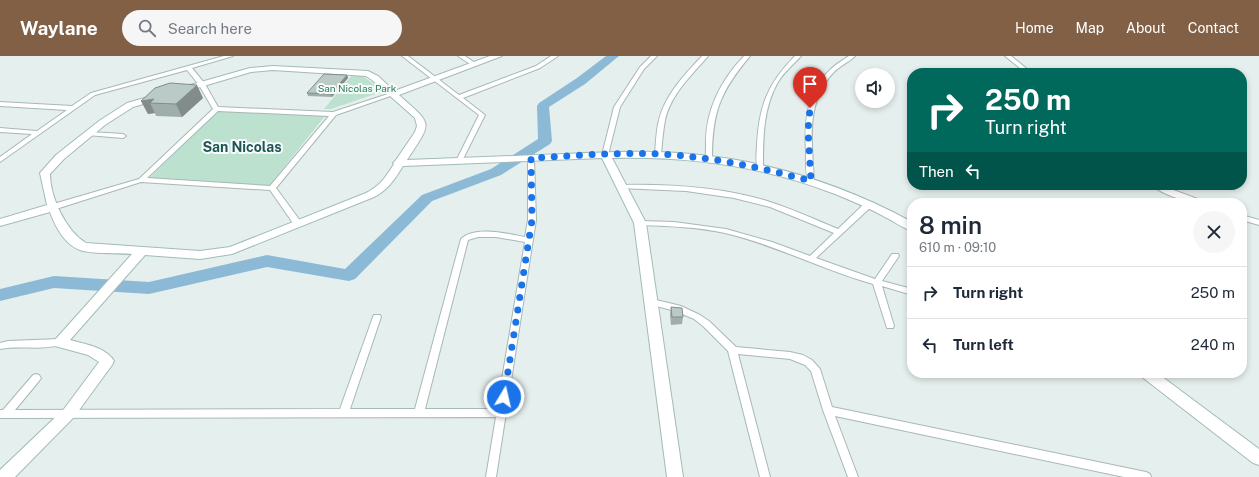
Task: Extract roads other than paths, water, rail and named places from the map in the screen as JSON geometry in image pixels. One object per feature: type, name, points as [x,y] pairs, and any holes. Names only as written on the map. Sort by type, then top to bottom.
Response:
[{"type":"street","points":[[0,160],[3,155],[37,133],[88,96],[99,91],[230,56]]},
{"type":"street","points":[[404,56],[482,115],[459,161]]},
{"type":"street","points":[[461,56],[475,65]]},
{"type":"street","points":[[141,180],[216,109],[334,114],[498,56]]},
{"type":"street","points":[[459,97],[538,67],[556,56]]},
{"type":"street","points":[[654,56],[642,68],[617,107],[605,155],[640,223],[675,477]]},
{"type":"street","points":[[658,154],[663,119],[668,107],[678,88],[689,72],[705,56]]},
{"type":"street","points":[[709,159],[710,128],[719,98],[725,83],[733,71],[747,56]]},
{"type":"street","points":[[760,167],[760,129],[764,105],[772,85],[798,56]]},
{"type":"street","points":[[811,181],[808,130],[810,108],[818,88],[830,72],[852,56]]},
{"type":"street","points":[[1008,56],[1023,68]]},
{"type":"street","points":[[188,67],[202,84],[216,109]]},
{"type":"street","points":[[258,69],[368,74],[394,94],[419,117],[422,126],[420,132],[398,163],[386,184],[375,193],[232,250],[216,254],[200,255],[83,247],[74,243],[68,236],[53,207],[45,173],[60,157],[112,116],[130,105],[202,84],[258,69]]},
{"type":"street","points":[[0,104],[71,108]]},
{"type":"street","points":[[272,188],[334,114]]},
{"type":"street","points":[[0,130],[37,133]]},
{"type":"street","points":[[89,134],[123,136]]},
{"type":"street","points":[[398,163],[658,154],[709,159],[760,167],[811,181],[858,198],[907,224]]},
{"type":"street","points":[[491,477],[532,220],[527,158]]},
{"type":"street","points":[[0,223],[141,180],[272,188]]},
{"type":"street","points":[[622,187],[650,186],[684,188],[744,198],[798,215],[839,232]]},
{"type":"street","points":[[272,188],[298,224]]},
{"type":"street","points":[[1164,190],[1186,198]]},
{"type":"street","points":[[811,259],[869,204]]},
{"type":"street","points":[[1247,219],[1259,223]]},
{"type":"street","points":[[640,223],[674,224],[726,231],[763,242],[876,282],[907,291]]},
{"type":"street","points":[[419,413],[465,239],[477,234],[529,240]]},
{"type":"street","points":[[60,342],[141,252]]},
{"type":"street","points":[[876,282],[895,256]]},
{"type":"street","points":[[876,282],[890,326]]},
{"type":"street","points":[[652,302],[683,310],[694,315],[704,321],[732,349],[765,477]]},
{"type":"street","points":[[344,412],[377,317]]},
{"type":"street","points":[[0,346],[18,343],[45,344],[60,342],[92,351],[107,361],[69,413],[4,473]]},
{"type":"street","points":[[732,349],[795,356],[805,359],[812,364],[853,477]]},
{"type":"street","points":[[3,413],[36,378]]},
{"type":"street","points":[[1154,378],[1259,458]]},
{"type":"street","points":[[828,410],[1146,477]]},
{"type":"street","points":[[3,413],[502,413]]},
{"type":"waterway","points":[[0,295],[54,282],[149,288],[267,261],[349,275],[427,198],[496,172],[545,141],[543,106],[581,81],[613,56]]},
{"type":"district","name":"San Nicolas","points":[[242,147]]},
{"type":"park label","name":"San Nicolas Park","points":[[357,88]]}]
